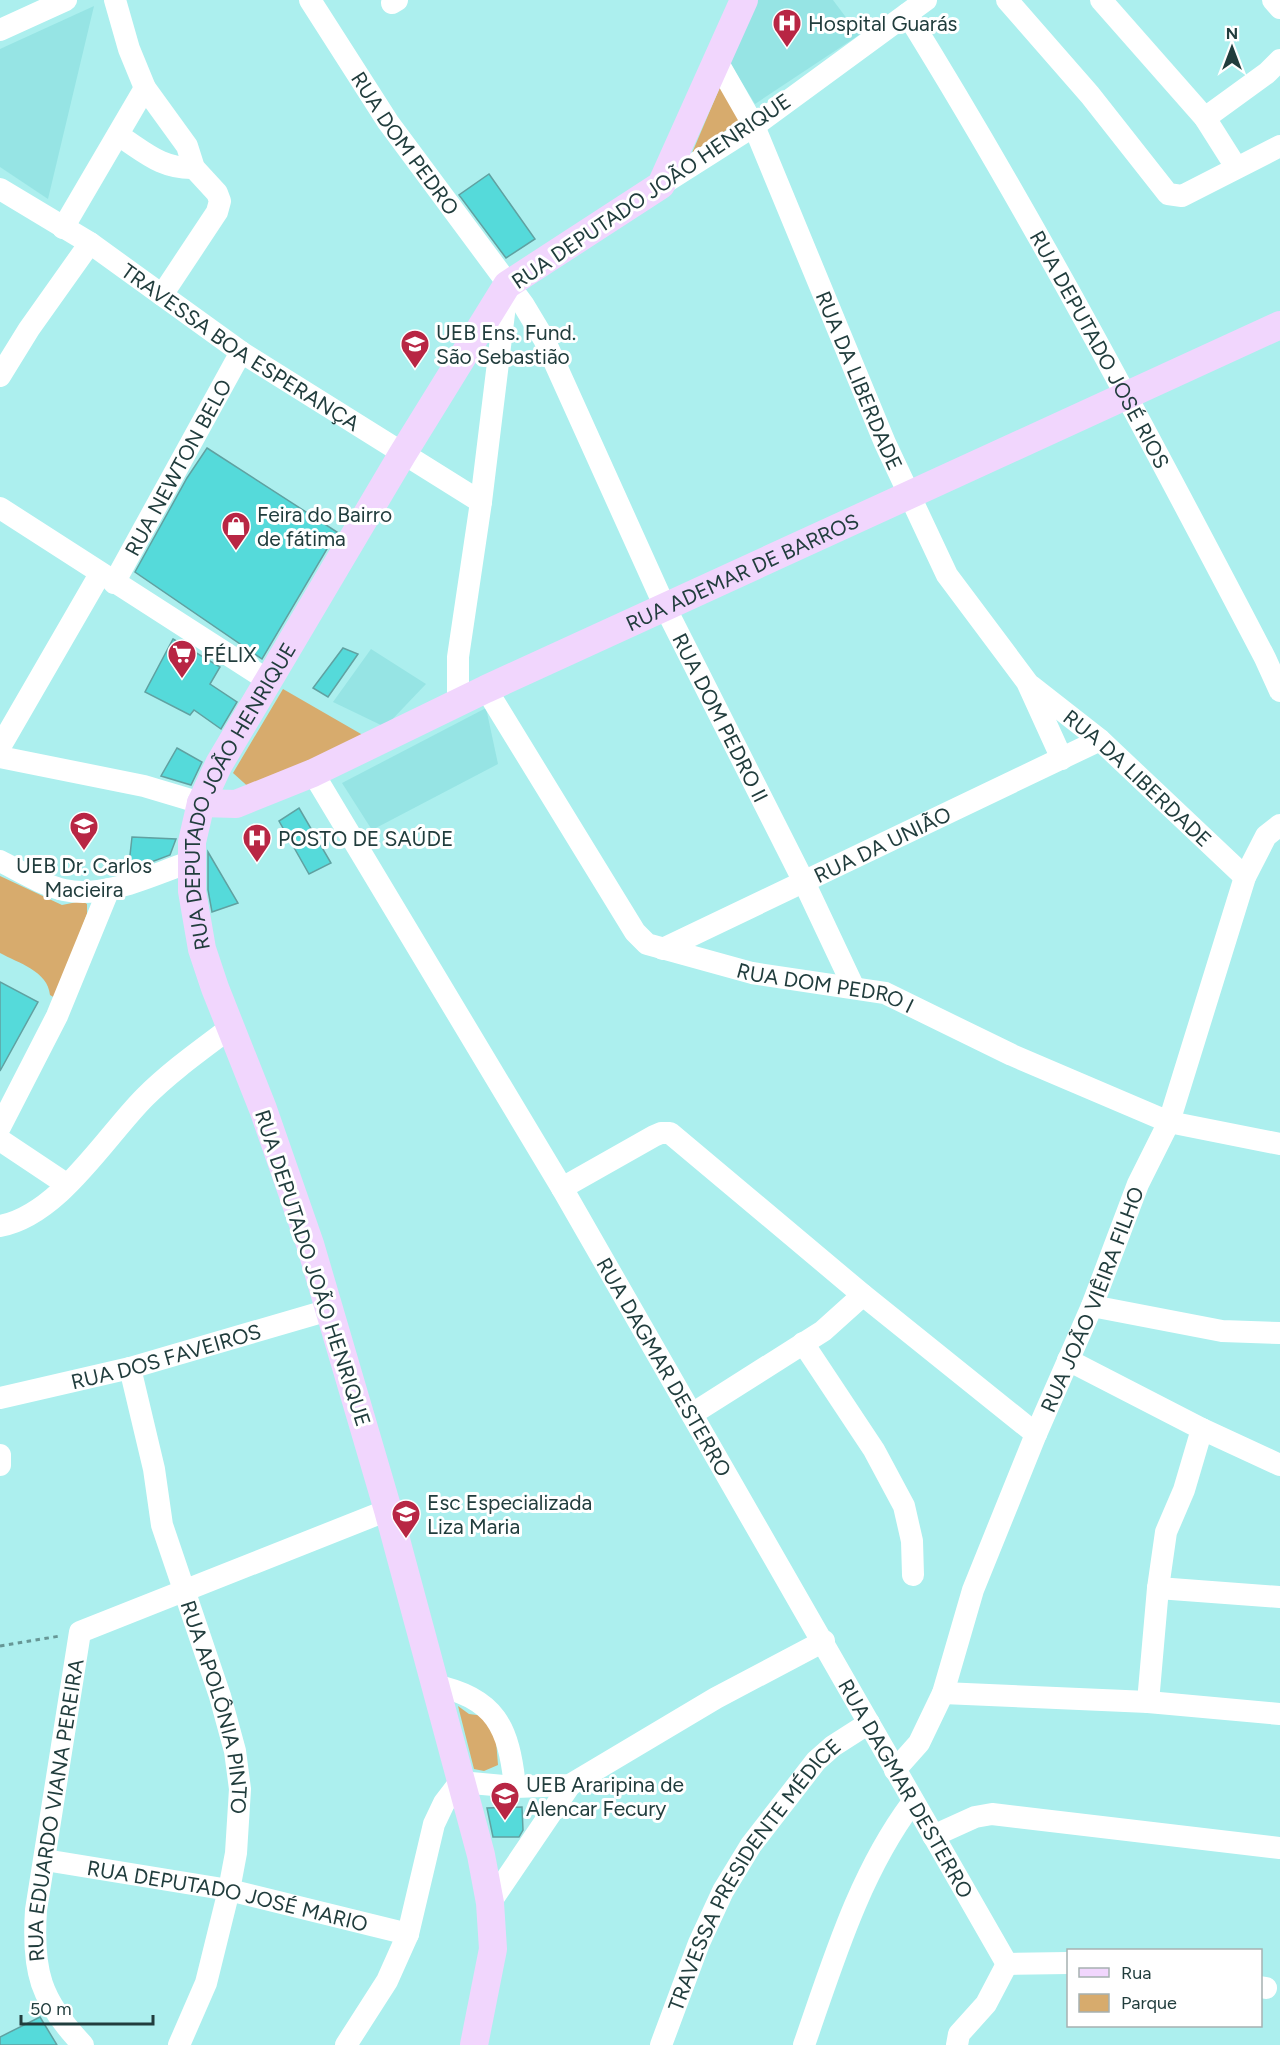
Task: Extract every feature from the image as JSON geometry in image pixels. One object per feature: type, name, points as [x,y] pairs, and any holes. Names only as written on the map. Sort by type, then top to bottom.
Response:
[{"type":"main road","points":[[661,185],[718,63],[744,0]]},
{"type":"main road","name":"RUA DEPUTADO JOÃO HENRIQUE","points":[[474,2045],[493,1949],[490,1903],[481,1855],[433,1685],[388,1510],[329,1310],[263,1109],[230,1028],[202,949],[195,914],[190,862],[192,842],[201,802],[219,764],[402,454],[507,285],[661,185]]},
{"type":"main road","name":"RUA ADEMAR DE BARROS","points":[[201,802],[236,804],[314,773],[486,689],[1280,325]]},
{"type":"street","points":[[0,30],[66,0]]},
{"type":"street","points":[[115,0],[129,49],[145,88],[187,146],[194,168],[217,193],[219,207],[162,295]]},
{"type":"street","name":"RUA DOM PEDRO","points":[[310,0],[388,122],[507,285]]},
{"type":"street","name":"RUA DEPUTADO JOÃO HENRIQUE","points":[[661,185],[754,126],[926,0]]},
{"type":"street","points":[[1007,0],[1090,95],[1168,194],[1182,196],[1280,146]]},
{"type":"street","points":[[1101,0],[1205,118],[1236,167]]},
{"type":"street","points":[[1273,0],[1280,8]]},
{"type":"street","name":"RUA DEPUTADO JOSÉ RIOS","points":[[907,14],[965,107],[1125,395],[1205,542],[1280,691]]},
{"type":"street","name":"RUA DA LIBERDADE","points":[[718,63],[754,126],[908,496],[947,575],[1027,682],[1062,759]]},
{"type":"street","points":[[1205,118],[1276,68]]},
{"type":"street","points":[[63,228],[145,88]]},
{"type":"street","points":[[118,135],[161,163],[175,169],[194,168]]},
{"type":"street","name":"TRAVESSA BOA ESPERANÇA","points":[[0,189],[90,243],[241,352],[482,502]]},
{"type":"street","points":[[0,376],[28,329],[90,243]]},
{"type":"street","points":[[458,702],[458,657],[482,502],[507,285]]},
{"type":"street","name":"RUA DOM PEDRO II","points":[[507,285],[523,304],[544,339],[665,607],[804,882],[854,988]]},
{"type":"street","name":"RUA NEWTON BELO","points":[[0,747],[107,579],[241,352]]},
{"type":"street","points":[[0,508],[107,579],[269,681]]},
{"type":"street","name":"RUA DA LIBERDADE","points":[[1027,682],[1100,740],[1245,877]]},
{"type":"street","name":"RUA DOM PEDRO I","points":[[486,689],[635,932],[647,944],[752,973],[885,993],[1012,1055],[1169,1122],[1280,1144]]},
{"type":"street","name":"RUA DA UNIÃO","points":[[663,949],[1100,740]]},
{"type":"street","points":[[0,757],[144,786],[201,802]]},
{"type":"street","name":"RUA DAGMAR DESTERRO","points":[[314,773],[562,1188],[824,1641],[912,1803],[1006,1964]]},
{"type":"street","name":"RUA JOÃO VIÊIRA FILHO","points":[[895,1770],[920,1743],[943,1693],[973,1590],[1036,1434],[1092,1306],[1138,1184],[1169,1122],[1245,877],[1266,836],[1280,825]]},
{"type":"street","points":[[0,861],[51,886],[66,890],[109,890],[190,862]]},
{"type":"street","points":[[2,1118],[57,1016],[109,890]]},
{"type":"street","points":[[0,1226],[24,1218],[66,1184],[96,1156],[144,1098],[174,1070],[230,1028]]},
{"type":"street","points":[[562,1188],[654,1136],[670,1133],[863,1295],[1036,1434]]},
{"type":"street","points":[[0,1140],[66,1184]]},
{"type":"street","points":[[692,1414],[823,1331],[863,1295]]},
{"type":"street","points":[[1092,1306],[1222,1331],[1280,1333]]},
{"type":"street","name":"RUA DOS FAVEIROS","points":[[0,1398],[130,1368],[329,1310]]},
{"type":"street","points":[[803,1343],[873,1450],[904,1506],[912,1540],[913,1575]]},
{"type":"street","points":[[1068,1360],[1202,1429],[1280,1465]]},
{"type":"street","name":"RUA APOLÔNIA PINTO","points":[[130,1368],[154,1469],[162,1525],[220,1696],[235,1751],[240,1789],[240,1819],[229,1890],[206,1983],[179,2045]]},
{"type":"street","points":[[1148,1702],[1158,1588],[1166,1532],[1184,1490],[1202,1429]]},
{"type":"street","points":[[0,1455],[0,1465]]},
{"type":"street","points":[[80,1632],[388,1510]]},
{"type":"street","points":[[1158,1588],[1280,1597]]},
{"type":"street","name":"RUA EDUARDO VIANA PEREIRA","points":[[80,1632],[34,1943],[40,1982],[59,2020],[83,2045]]},
{"type":"street","points":[[490,1903],[570,1785],[716,1698],[824,1641]]},
{"type":"street","points":[[433,1685],[454,1689],[473,1698],[490,1711],[501,1727],[511,1750],[515,1787]]},
{"type":"street","points":[[943,1693],[1148,1702],[1280,1714]]},
{"type":"street","name":"TRAVESSA PRESIDENTE MÉDICE","points":[[661,2045],[699,1943],[723,1891],[751,1845],[816,1761],[833,1746],[869,1724]]},
{"type":"street","points":[[346,2045],[387,1981],[408,1934],[434,1824],[444,1803],[460,1782],[515,1787],[570,1785]]},
{"type":"street","points":[[804,2045],[834,1958],[867,1877],[889,1835],[912,1803]]},
{"type":"street","points":[[933,1836],[961,1821],[992,1814],[1280,1848]]},
{"type":"street","name":"RUA DEPUTADO JOSÉ MARIO","points":[[45,1860],[229,1890],[408,1934]]},
{"type":"street","points":[[957,2045],[959,2034],[986,2004],[1006,1964],[1067,1964]]},
{"type":"path","points":[[0,1646],[80,1632]]},
{"type":"shaded area","name":"Hospital Guarás","points":[[756,0],[833,0],[859,35],[755,104],[730,63]]},
{"type":"shaded area","points":[[94,6],[48,199],[0,167],[0,49]]},
{"type":"shaded area","points":[[371,649],[426,684],[385,727],[333,702]]},
{"type":"shaded area","points":[[486,708],[498,764],[372,830],[342,783]]},
{"type":"green space","points":[[723,80],[743,119],[692,153]]},
{"type":"green space","points":[[283,689],[368,738],[253,791],[233,773]]},
{"type":"green space","points":[[0,876],[62,905],[82,901],[87,904],[87,914],[55,998],[50,995],[44,980],[38,974],[0,953]]},
{"type":"green space","points":[[458,1706],[469,1714],[484,1716],[496,1740],[498,1765],[484,1771],[474,1769]]},
{"type":"building","points":[[489,174],[535,239],[506,258],[459,195]]},
{"type":"building","name":"Feira do Bairro de fátima","points":[[207,448],[337,532],[262,659],[135,572],[187,478]]},
{"type":"building","name":"FÉLIX","points":[[173,639],[220,667],[210,684],[237,702],[221,729],[194,710],[190,715],[145,692]]},
{"type":"building","points":[[343,648],[358,654],[328,697],[313,688]]},
{"type":"building","points":[[177,748],[202,762],[191,785],[161,776]]},
{"type":"building","points":[[299,808],[331,863],[309,874],[279,821]]},
{"type":"building","points":[[132,837],[176,839],[170,855],[146,864],[129,864]]},
{"type":"building","points":[[208,852],[238,903],[212,912],[208,890]]},
{"type":"building","points":[[0,982],[38,1002],[0,1071]]},
{"type":"building","name":"UEB Araripina de Alencar Fecury","points":[[522,1807],[523,1830],[519,1837],[493,1837],[487,1808]]},
{"type":"building","points":[[40,2017],[57,2045],[0,2045],[0,2037]]},
{"type":"place","name":"Hospital Guarás","points":[[787,48]]},
{"type":"place","name":"UEB Ens. Fund. São Sebastião","points":[[415,370]]},
{"type":"place","name":"Feira do Bairro de fátima","points":[[236,552]]},
{"type":"place","name":"FÉLIX","points":[[182,680]]},
{"type":"place","name":"UEB Dr. Carlos Macieira","points":[[84,852]]},
{"type":"place","name":"POSTO DE SAÚDE","points":[[257,864]]},
{"type":"place","name":"Esc Especializada Liza Maria","points":[[406,1540]]},
{"type":"place","name":"UEB Araripina de Alencar Fecury","points":[[505,1822]]}]
